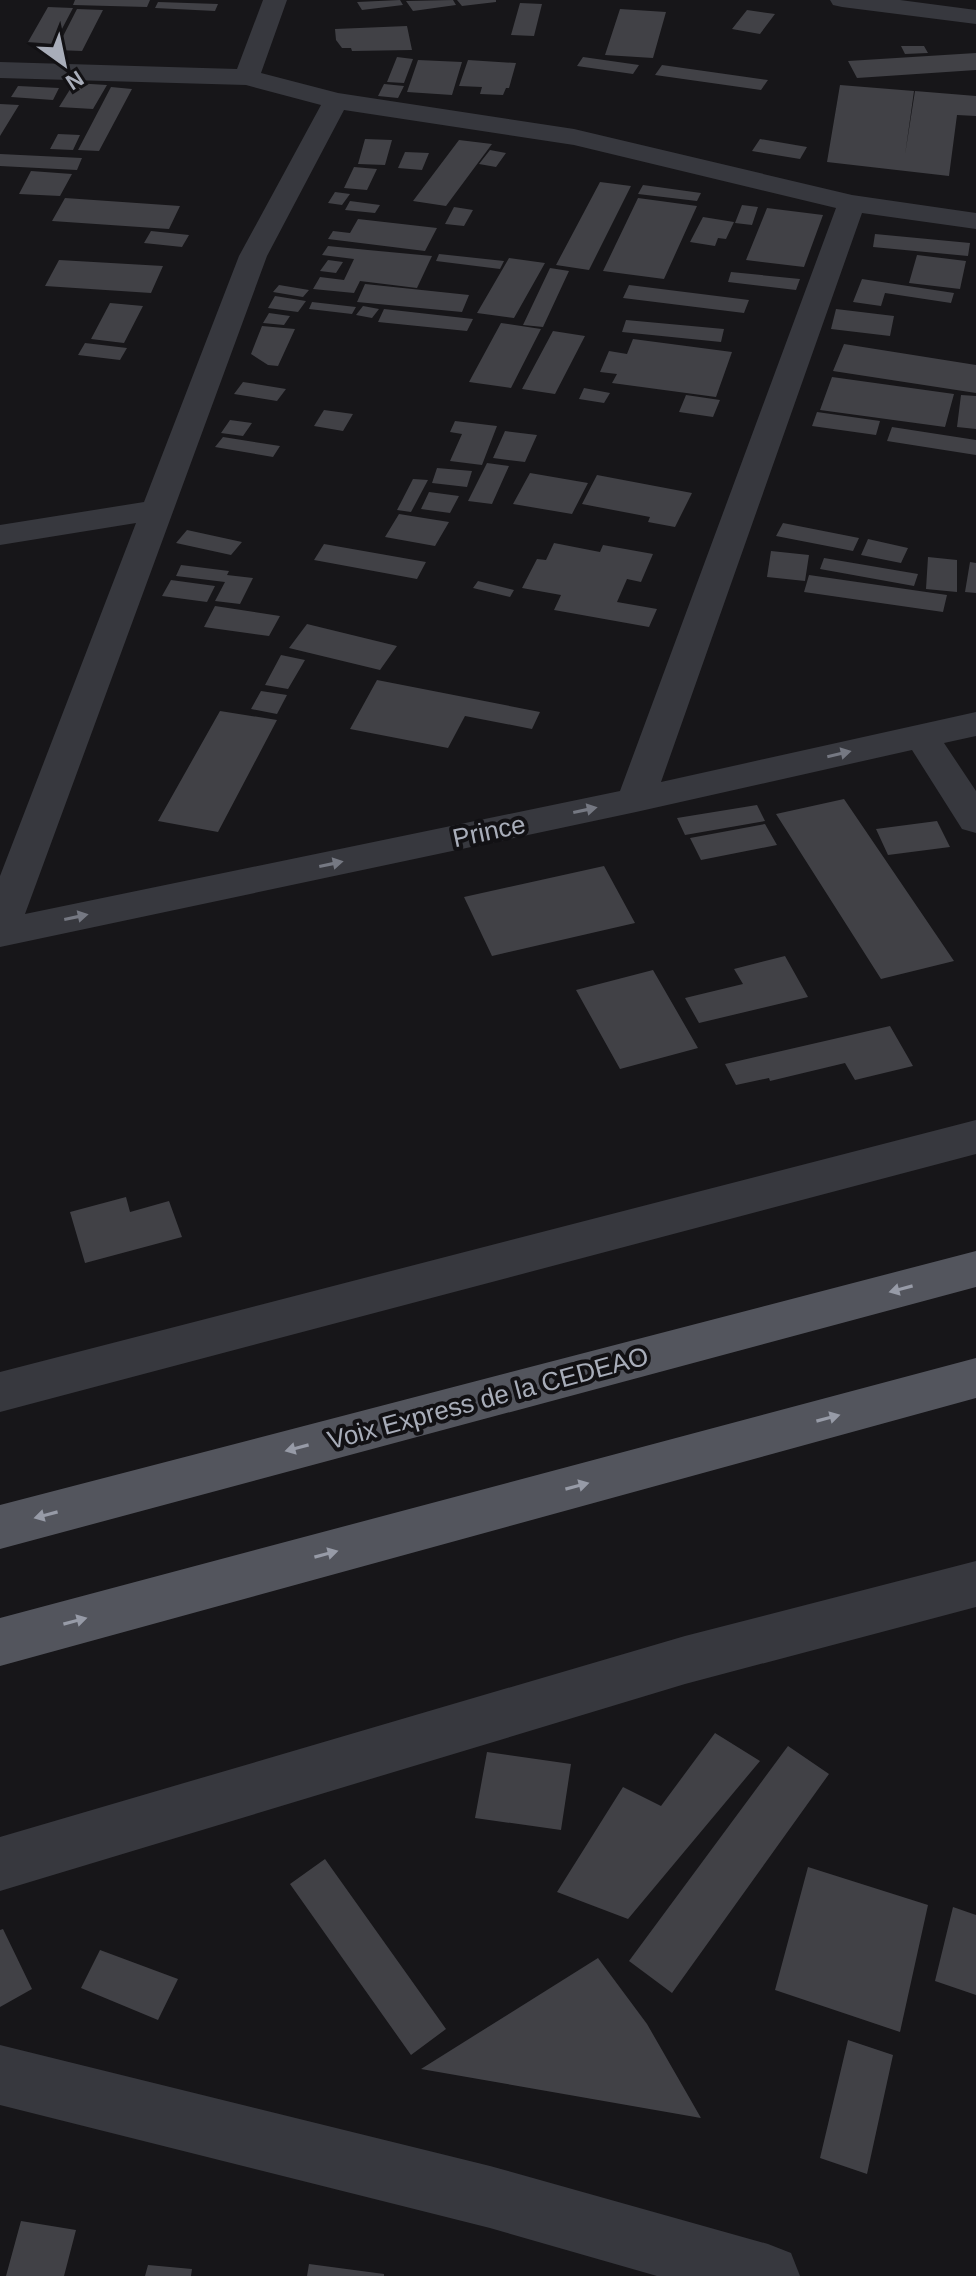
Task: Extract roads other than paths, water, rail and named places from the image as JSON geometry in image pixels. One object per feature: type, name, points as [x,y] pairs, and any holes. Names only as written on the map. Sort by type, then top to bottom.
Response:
[{"type":"main road","name":"Voix Express de la CEDEAO","points":[[0,1527],[976,1269]]},
{"type":"main road","points":[[0,1642],[976,1378]]},
{"type":"street","points":[[247,77],[275,0]]},
{"type":"street","points":[[842,0],[976,17]]},
{"type":"street","points":[[0,70],[247,77],[336,101],[574,137],[852,203],[976,221]]},
{"type":"street","points":[[0,930],[253,256],[336,101]]},
{"type":"street","points":[[636,800],[852,203]]},
{"type":"street","points":[[0,535],[157,510]]},
{"type":"street","name":"Prince","points":[[0,930],[636,800],[976,724]]},
{"type":"street","points":[[921,736],[976,820]]},
{"type":"street","points":[[0,1392],[976,1137]]},
{"type":"street","points":[[0,1864],[685,1660],[976,1584]]},
{"type":"street","points":[[0,2075],[490,2197],[768,2276]]}]
